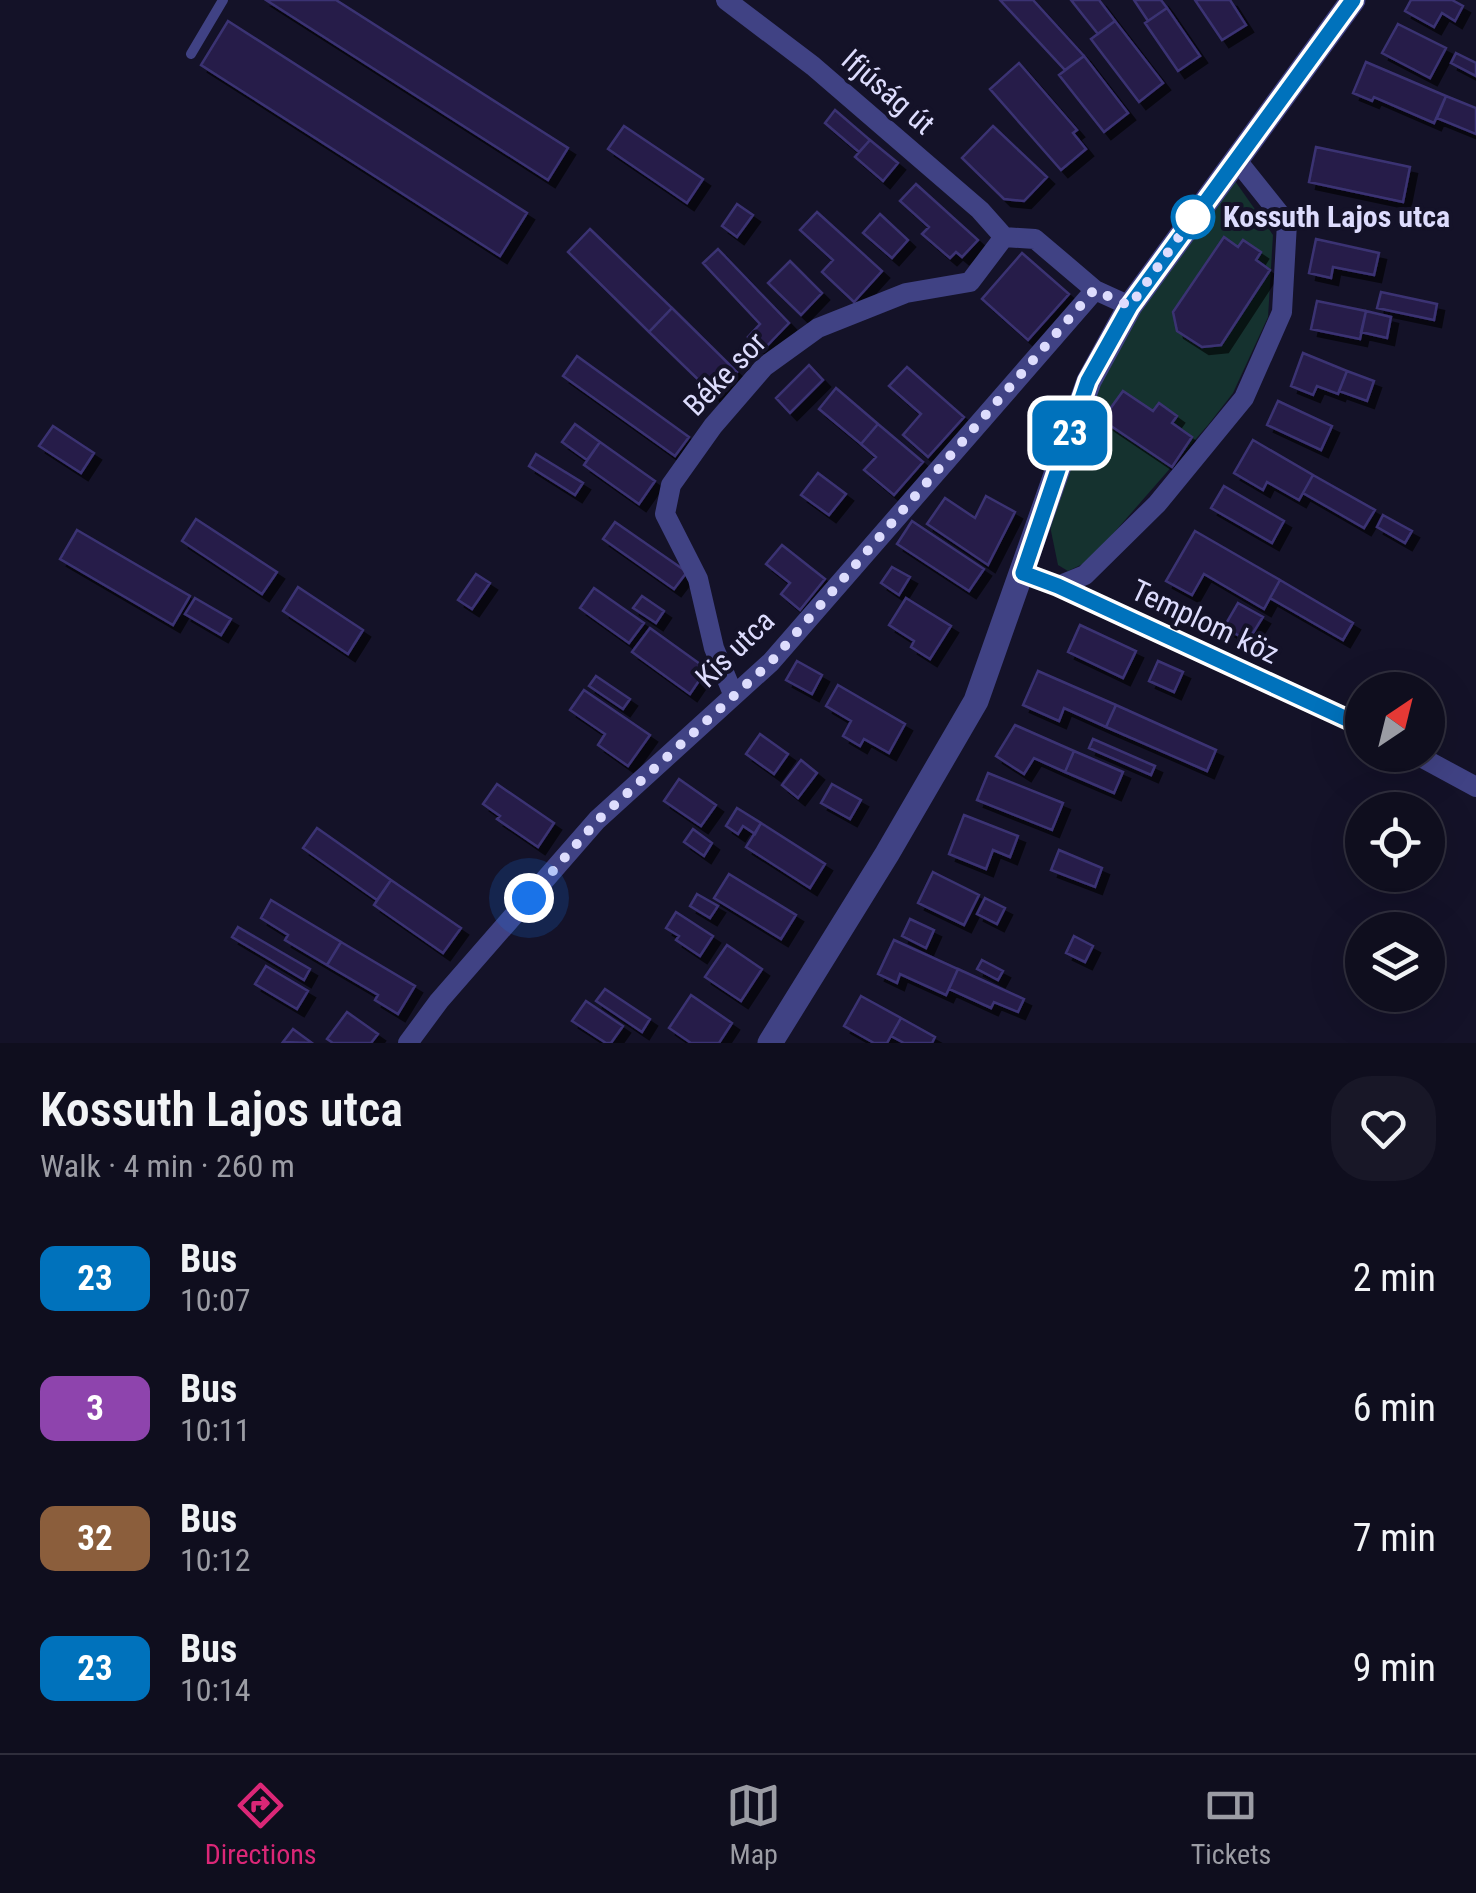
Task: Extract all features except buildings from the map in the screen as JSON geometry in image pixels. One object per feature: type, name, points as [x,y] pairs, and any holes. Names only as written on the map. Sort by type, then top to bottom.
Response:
[{"type":"street","name":"Ifjúság út","points":[[726,0],[813,66],[980,210],[1004,237]]},
{"type":"street","points":[[770,1043],[976,701],[1088,381],[1130,306],[1353,0]]},
{"type":"street","points":[[1058,586],[1085,574],[1157,504],[1244,398],[1282,312],[1287,223],[1235,158]]},
{"type":"street","points":[[1004,237],[1035,239],[1094,290],[1130,306]]},
{"type":"street","name":"Béke sor","points":[[733,694],[714,648],[698,579],[665,514],[671,485],[713,426],[764,367],[818,328],[906,293],[970,282],[1004,237]]},
{"type":"street","name":"Kis utca","points":[[408,1043],[438,1001],[598,820],[771,662],[1094,290]]},
{"type":"street","name":"Templom köz","points":[[1023,573],[1345,718]]},
{"type":"street","points":[[1445,770],[1476,786]]},
{"type":"lane","points":[[191,54],[224,0]]},
{"type":"green space","points":[[1235,181],[1273,235],[1268,317],[1233,393],[1208,425],[1105,543],[1085,563],[1068,571],[1058,565],[1050,526],[1096,387],[1137,313]]},
{"type":"bus line","name":"23","points":[[1345,718],[1023,573],[1088,381],[1130,306],[1353,0]]},
{"type":"place","name":"Kossuth Lajos utca","points":[[1193,217]]},
{"type":"route","points":[[529,898],[598,820],[771,662],[1094,290],[1130,306],[1193,217]]}]
